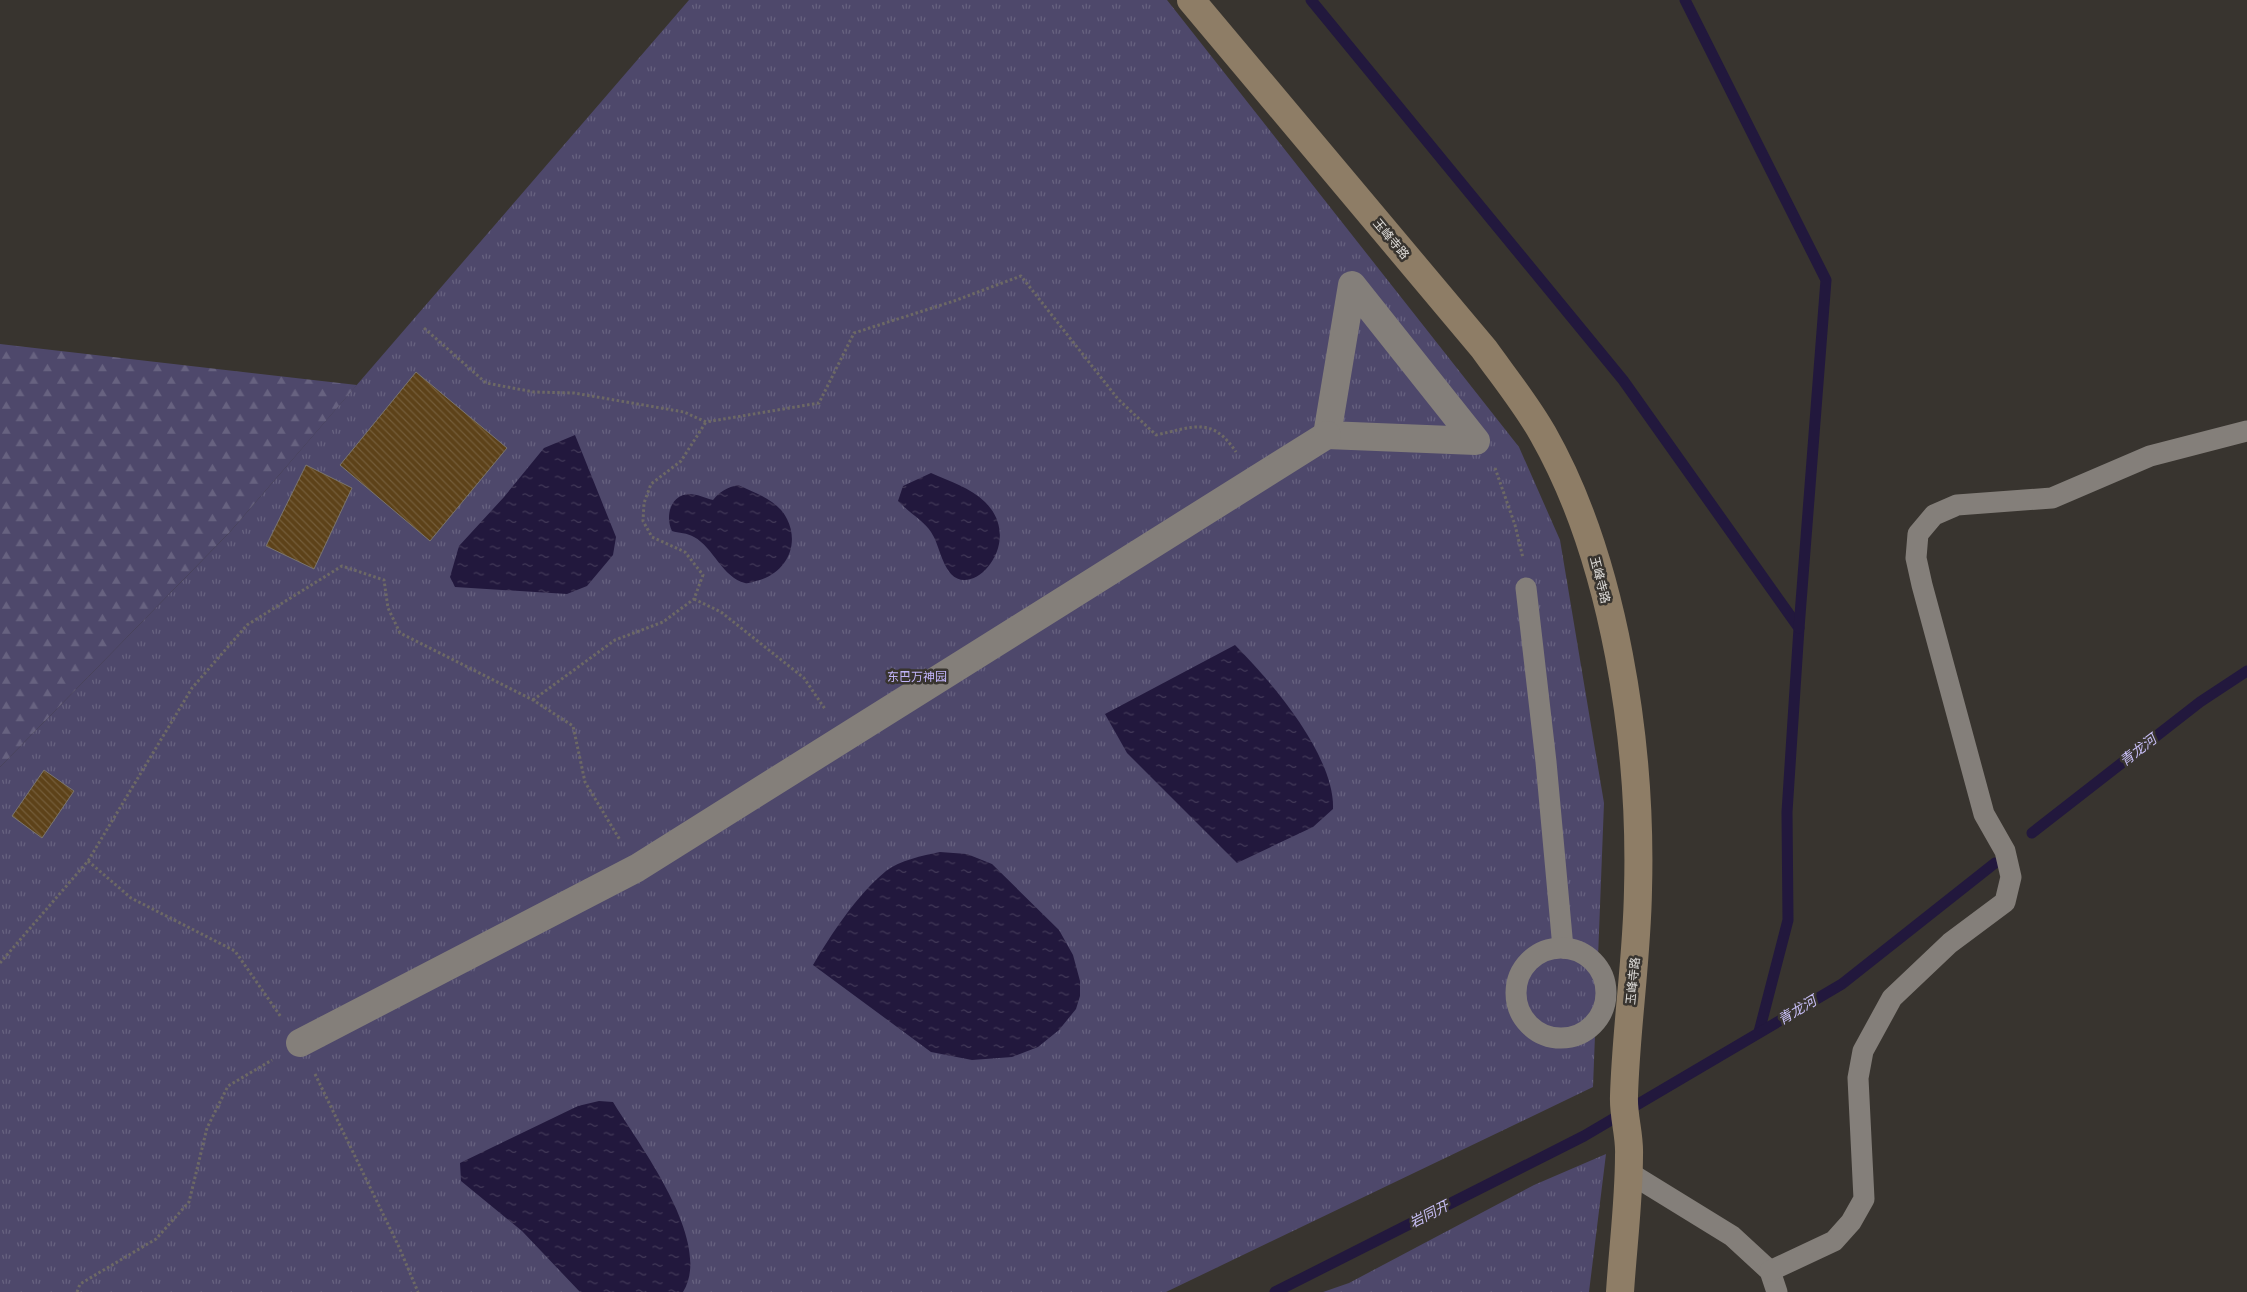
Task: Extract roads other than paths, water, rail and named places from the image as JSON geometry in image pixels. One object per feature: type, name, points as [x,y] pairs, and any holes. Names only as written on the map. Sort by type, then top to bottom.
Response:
[{"type":"main road","name":"玉峰寺路","points":[[1191,0],[1484,349],[1515,390],[1543,434],[1569,485],[1601,575],[1624,686],[1634,760],[1638,888],[1636,952],[1618,999],[1629,1162],[1620,1292]]},
{"type":"street","points":[[300,1043],[637,868],[1327,435],[1476,441],[1352,285],[1327,435]]},
{"type":"lane","points":[[1770,1271],[1834,1241],[1851,1222],[1864,1198],[1858,1078],[1863,1052],[1892,998],[1950,943],[2005,902],[2011,877],[2005,851],[1984,814],[1922,585],[1916,558],[1918,534],[1934,515],[1957,505],[2052,498],[2150,456],[2247,430]]},
{"type":"lane","points":[[1526,588],[1546,762],[1563,948]]},
{"type":"lane","points":[[1563,948],[1580,952],[1595,962],[1618,999],[1602,1013],[1591,1027],[1576,1036],[1558,1038],[1541,1034],[1529,1026],[1521,1014],[1516,1000],[1520,974],[1535,956],[1545,950],[1563,948]]},
{"type":"lane","points":[[1629,1162],[1732,1236],[1770,1271],[1777,1292]]},
{"type":"water","points":[[575,435],[616,537],[613,555],[587,586],[567,594],[455,587],[450,577],[459,546],[504,497],[544,448]]},
{"type":"water","points":[[931,473],[960,485],[979,497],[996,517],[1000,533],[998,549],[992,562],[972,579],[961,580],[951,574],[931,532],[898,501],[903,486]]},
{"type":"water","points":[[738,485],[766,498],[778,507],[787,519],[792,538],[788,556],[777,571],[760,580],[748,583],[737,580],[730,575],[707,548],[694,537],[672,531],[669,519],[673,502],[683,495],[698,495],[713,500],[724,490]]},
{"type":"water","points":[[1235,645],[1266,678],[1312,743],[1324,766],[1331,788],[1333,809],[1313,827],[1237,863],[1127,753],[1105,714]]},
{"type":"water","points":[[940,852],[967,854],[992,864],[1059,930],[1073,955],[1080,981],[1080,996],[1076,1009],[1059,1030],[1038,1047],[1012,1057],[972,1060],[931,1052],[813,965],[855,903],[886,871],[904,861]]},
{"type":"water","points":[[599,1101],[613,1102],[655,1168],[681,1221],[689,1247],[690,1271],[683,1292],[580,1292],[522,1231],[461,1181],[460,1163],[578,1106]]},
{"type":"waterway","points":[[1311,0],[1623,380],[1799,628],[1787,812],[1788,920],[1759,1032]]},
{"type":"waterway","points":[[1685,0],[1826,280],[1799,628]]},
{"type":"waterway","name":"青龙河","points":[[2032,833],[2200,702],[2247,671]]},
{"type":"waterway","name":"青龙河","points":[[1275,1292],[1584,1136],[1842,984],[1995,863]]},
{"type":"park label","name":"东巴万神园","points":[[917,677]]},
{"type":"water label","name":"岩同开","points":[[1429,1214]]}]
